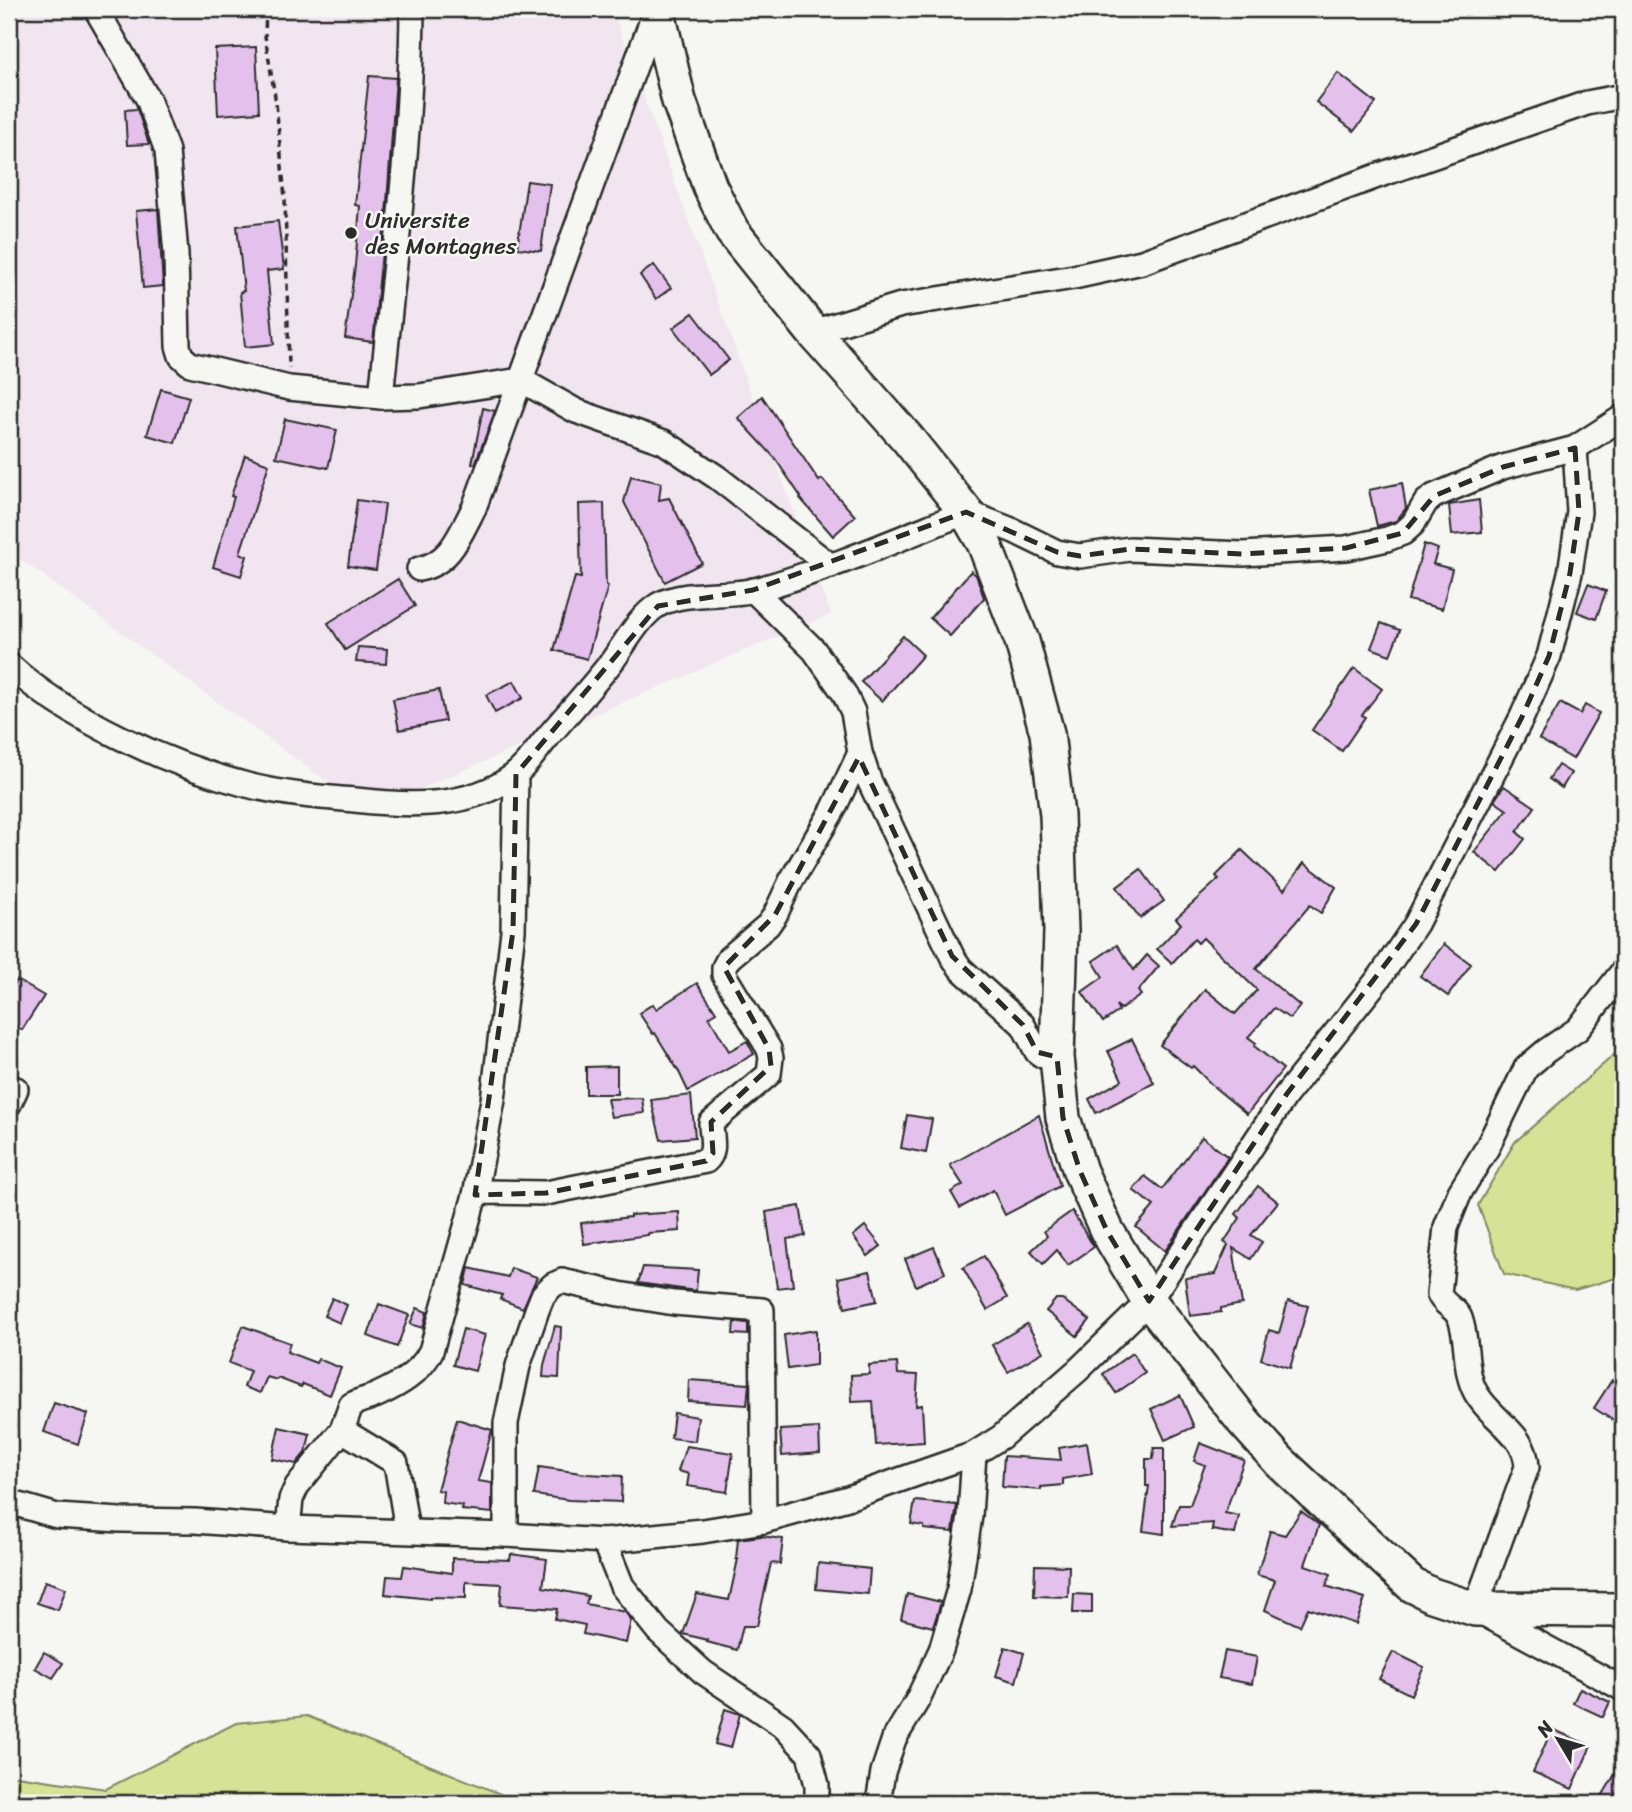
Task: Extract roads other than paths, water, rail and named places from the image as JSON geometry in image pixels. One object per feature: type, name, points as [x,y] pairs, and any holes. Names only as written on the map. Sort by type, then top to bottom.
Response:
[{"type":"street","points":[[96,9],[148,99],[167,151],[176,254],[178,346],[181,356],[190,364],[289,388],[382,397],[419,396],[522,380],[576,411],[664,442],[718,478],[831,566]]},
{"type":"street","points":[[382,397],[412,44],[412,9]]},
{"type":"street","points":[[657,9],[679,101],[710,187],[732,231],[813,332],[907,438],[966,512],[984,543],[1023,641],[1047,733],[1057,815],[1061,918],[1057,1057],[1063,1118],[1080,1171],[1107,1231],[1149,1301],[1244,1422],[1280,1462],[1412,1585],[1432,1595],[1475,1609],[1623,1689]]},
{"type":"street","points":[[419,569],[432,566],[453,548],[474,508],[657,9]]},
{"type":"street","points":[[813,332],[901,305],[1074,277],[1142,261],[1574,108],[1623,96]]},
{"type":"street","points":[[9,665],[25,680],[81,717],[176,762],[248,785],[396,805],[456,800],[492,790],[516,774],[604,671],[641,621],[658,606],[674,600],[752,590],[831,566],[966,512],[1057,552],[1080,556],[1130,549],[1243,554],[1346,548],[1403,533],[1413,524],[1426,502],[1434,496],[1503,467],[1575,448],[1623,417]]},
{"type":"street","points":[[9,1502],[57,1516],[604,1541],[703,1531],[764,1521],[848,1497],[974,1454],[1001,1437],[1078,1370],[1149,1301],[1286,1095],[1380,977],[1416,924],[1522,717],[1549,656],[1570,573],[1579,512],[1575,448]]},
{"type":"street","points":[[752,590],[814,650],[844,693],[853,712],[860,753],[869,780],[952,956],[961,969],[1023,1025],[1037,1052],[1043,1056],[1057,1057]]},
{"type":"street","points":[[475,1195],[483,1192],[547,1194],[710,1158],[713,1153],[711,1123],[769,1074],[771,1066],[769,1049],[724,975],[724,967],[729,958],[768,925],[775,915],[791,881],[833,810],[860,753]]},
{"type":"street","points":[[288,1528],[291,1499],[342,1430],[351,1405],[375,1396],[416,1373],[431,1351],[475,1195],[493,1100],[513,931],[516,774]]},
{"type":"street","points":[[1475,1609],[1527,1467],[1526,1457],[1517,1438],[1477,1395],[1469,1373],[1460,1317],[1442,1301],[1439,1294],[1446,1227],[1460,1192],[1487,1148],[1527,1068],[1578,1029],[1623,971]]},
{"type":"street","points":[[506,1535],[506,1423],[518,1366],[543,1295],[553,1285],[562,1281],[674,1303],[762,1310],[764,1521]]},
{"type":"street","points":[[342,1430],[396,1463],[407,1530]]},
{"type":"street","points":[[878,1803],[883,1772],[894,1739],[917,1701],[941,1650],[959,1589],[970,1516],[974,1454]]},
{"type":"street","points":[[604,1541],[622,1586],[658,1631],[703,1672],[783,1726],[809,1754],[817,1785],[817,1803]]},
{"type":"street","points":[[1475,1609],[1623,1610]]},
{"type":"place","name":"Universite des Montagnes","points":[[351,233]]}]
